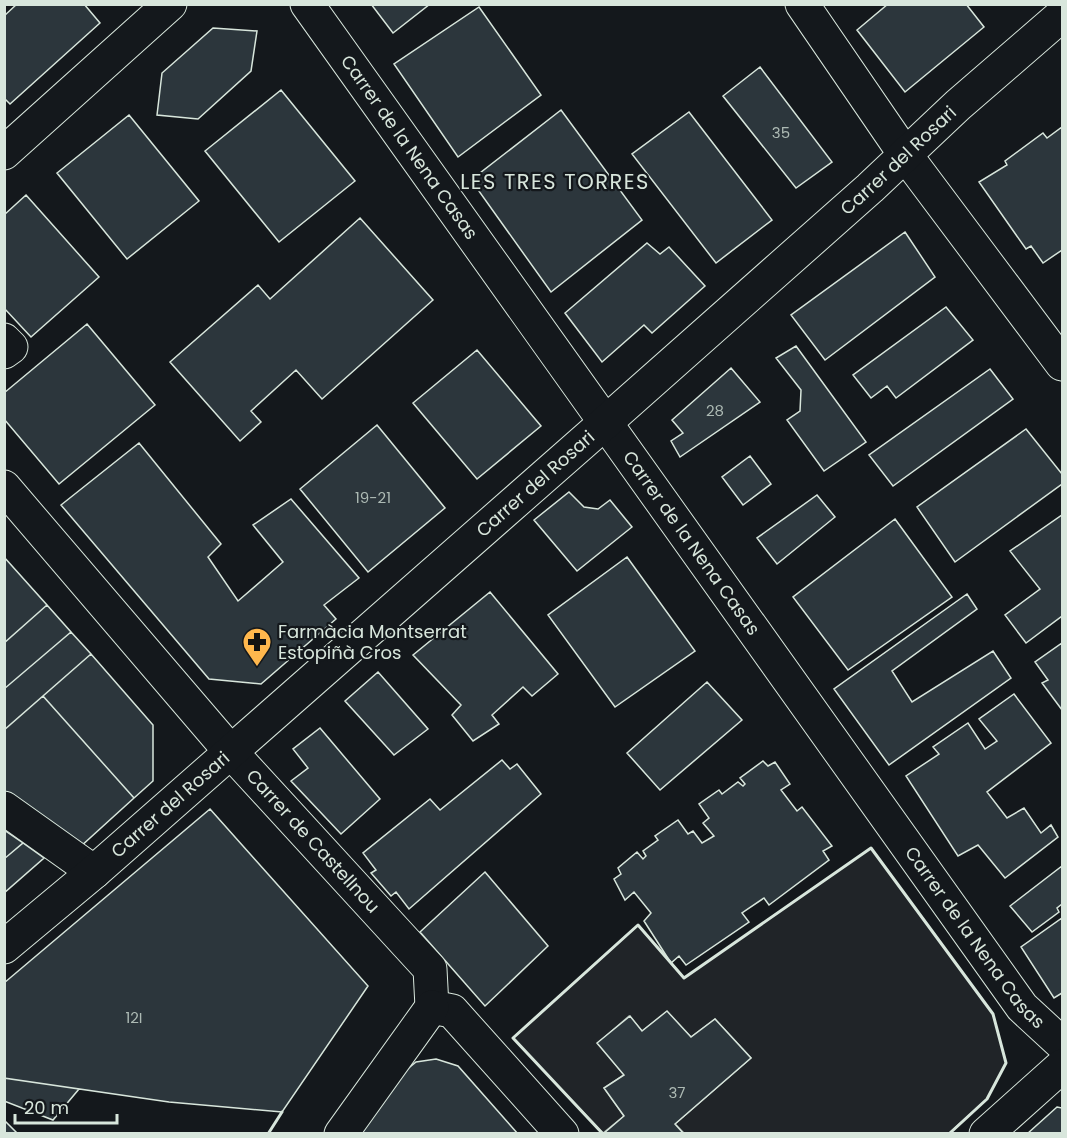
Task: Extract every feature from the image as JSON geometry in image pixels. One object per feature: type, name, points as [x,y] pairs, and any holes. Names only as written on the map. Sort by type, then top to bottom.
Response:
[{"type":"street","points":[[4,153],[170,4]]},
{"type":"street","name":"Carrer de la Nena Casas","points":[[307,4],[1022,1007],[1062,1044]]},
{"type":"street","points":[[802,4],[904,153],[1062,364]]},
{"type":"street","name":"Carrer del Rosari","points":[[4,947],[94,872],[606,422],[870,188],[904,153],[1062,15]]},
{"type":"street","points":[[4,340],[11,347],[4,352]]},
{"type":"street","name":"Carrer de Castellnou","points":[[4,487],[230,751],[430,969],[432,1007]]},
{"type":"street","points":[[4,808],[94,872]]},
{"type":"street","points":[[341,1134],[432,1007],[452,1011],[562,1134]]},
{"type":"street","points":[[986,1134],[1062,1066]]},
{"type":"shaded area","points":[[871,848],[993,1014],[1006,1063],[987,1099],[949,1133],[684,1133],[675,1124],[751,1058],[715,1019],[691,1037],[667,1012],[642,1031],[629,1016],[598,1043],[624,1075],[604,1088],[624,1116],[603,1133],[513,1038],[638,925],[684,978]]},
{"type":"building","points":[[17,4],[84,4],[100,23],[10,104],[4,98],[4,16]]},
{"type":"building","points":[[371,4],[430,4],[393,33]]},
{"type":"building","points":[[888,4],[966,4],[984,27],[905,92],[857,30]]},
{"type":"building","points":[[479,7],[541,95],[458,157],[394,64]]},
{"type":"building","points":[[213,28],[257,31],[251,71],[198,119],[157,115],[162,73]]},
{"type":"building","points":[[760,67],[832,162],[796,188],[723,96]]},
{"type":"building","points":[[281,90],[355,181],[279,242],[205,151]]},
{"type":"building","points":[[561,110],[642,220],[551,292],[471,180]]},
{"type":"building","points":[[689,112],[772,220],[716,263],[632,154]]},
{"type":"building","points":[[129,115],[199,201],[127,259],[57,173]]},
{"type":"building","points":[[1062,127],[1062,250],[1043,263],[1031,246],[1026,249],[979,182],[1007,165],[1005,161],[1043,133],[1047,138]]},
{"type":"building","points":[[26,195],[99,277],[31,337],[4,308],[4,215]]},
{"type":"building","points":[[360,218],[433,300],[322,399],[296,370],[251,411],[261,422],[240,441],[170,362],[258,285],[270,299]]},
{"type":"building","points":[[905,232],[935,277],[825,360],[791,315]]},
{"type":"building","points":[[647,243],[660,254],[669,247],[705,286],[652,333],[644,325],[602,362],[565,313]]},
{"type":"building","points":[[946,307],[973,340],[896,398],[887,386],[871,398],[853,375]]},
{"type":"building","points":[[87,324],[155,405],[59,484],[4,419],[4,393]]},
{"type":"building","points":[[796,346],[866,442],[824,471],[787,420],[800,411],[801,390],[776,358]]},
{"type":"building","points":[[477,350],[541,426],[477,479],[413,403]]},
{"type":"building","points":[[731,368],[760,402],[680,457],[671,441],[683,433],[672,420]]},
{"type":"building","points":[[990,369],[1013,399],[893,486],[869,455]]},
{"type":"building","points":[[377,425],[445,508],[368,572],[300,489]]},
{"type":"building","points":[[1026,429],[1062,474],[1062,484],[955,562],[917,507]]},
{"type":"building","points":[[139,443],[221,544],[208,557],[238,601],[283,562],[253,525],[291,499],[359,578],[324,605],[336,619],[261,684],[209,679],[61,505]]},
{"type":"building","points":[[750,456],[771,484],[743,505],[722,477]]},
{"type":"building","points":[[569,492],[584,507],[598,509],[610,500],[632,527],[577,571],[534,520]]},
{"type":"building","points":[[817,495],[835,517],[777,564],[757,538]]},
{"type":"building","points":[[1062,515],[1062,616],[1026,643],[1005,615],[1040,589],[1010,551]]},
{"type":"building","points":[[895,519],[952,597],[848,670],[793,597]]},
{"type":"building","points":[[4,557],[47,605],[4,643]]},
{"type":"building","points":[[627,557],[695,651],[615,707],[548,615]]},
{"type":"building","points":[[490,592],[558,674],[532,696],[523,687],[492,715],[499,724],[473,741],[452,715],[461,705],[413,655]]},
{"type":"building","points":[[967,594],[977,609],[892,671],[912,702],[993,651],[1011,678],[889,765],[834,689]]},
{"type":"building","points":[[47,605],[71,632],[4,689],[4,643]]},
{"type":"building","points":[[71,632],[91,654],[4,730],[4,689]]},
{"type":"building","points":[[1062,643],[1062,710],[1042,683],[1048,680],[1035,662]]},
{"type":"building","points":[[91,654],[153,725],[153,781],[134,798],[43,696]]},
{"type":"building","points":[[378,672],[428,729],[394,755],[345,701]]},
{"type":"building","points":[[707,682],[742,720],[660,790],[627,753]]},
{"type":"building","points":[[1014,694],[1051,743],[987,792],[1007,818],[1024,808],[1041,833],[1051,825],[1058,837],[1005,878],[978,845],[958,856],[906,776],[939,754],[933,747],[968,723],[985,749],[997,741],[979,719]]},
{"type":"building","points":[[43,696],[134,798],[80,847],[4,791],[4,730]]},
{"type":"building","points":[[320,728],[380,799],[341,834],[291,781],[308,768],[293,749]]},
{"type":"building","points":[[502,760],[510,769],[517,764],[541,794],[409,909],[396,892],[391,896],[371,873],[376,870],[363,853],[430,799],[440,810]]},
{"type":"building","points":[[763,761],[768,766],[775,762],[790,784],[781,790],[797,811],[802,807],[832,846],[823,851],[829,860],[769,905],[764,898],[742,913],[749,922],[686,965],[679,956],[671,963],[644,921],[651,913],[634,892],[625,900],[614,879],[621,874],[618,868],[637,852],[643,859],[646,856],[643,851],[658,840],[655,836],[678,820],[688,834],[693,831],[702,843],[714,836],[703,823],[709,818],[699,804],[719,790],[722,794],[738,782],[743,786],[745,784],[740,778]]},
{"type":"building","points":[[210,809],[368,986],[282,1112],[169,1102],[4,1078],[4,983]]},
{"type":"building","points":[[4,830],[23,843],[4,859]]},
{"type":"building","points":[[23,843],[44,858],[4,893],[4,859]]},
{"type":"building","points":[[1062,866],[1062,904],[1057,908],[1059,912],[1032,932],[1010,906]]},
{"type":"building","points":[[485,872],[548,946],[485,1006],[420,932]]},
{"type":"building","points":[[1062,918],[1062,993],[1054,998],[1021,947]]},
{"type":"building","points":[[667,1011],[691,1037],[715,1019],[751,1058],[675,1124],[684,1134],[603,1134],[624,1116],[604,1088],[624,1075],[597,1043],[630,1016],[642,1031]]},
{"type":"building","points":[[436,1059],[458,1066],[518,1134],[357,1134],[393,1081],[416,1062]]},
{"type":"building","points":[[4,1078],[79,1089],[53,1120],[4,1101]]},
{"type":"building","points":[[1057,1107],[1062,1108],[1062,1134],[1027,1134]]},
{"type":"building","points":[[4,1120],[18,1134],[4,1134]]},
{"type":"wall","points":[[603,1134],[513,1038],[638,925],[684,978],[871,848],[993,1014],[1006,1063],[987,1099],[949,1134]]},
{"type":"wall","points":[[268,1134],[282,1112]]},
{"type":"wall","points":[[171,1134],[176,1134]]},
{"type":"place","name":"Farmàcia Montserrat Estopiñà Cros","points":[[257,668]]},
{"type":"district","name":"LES TRES TORRES","points":[[555,182]]}]
